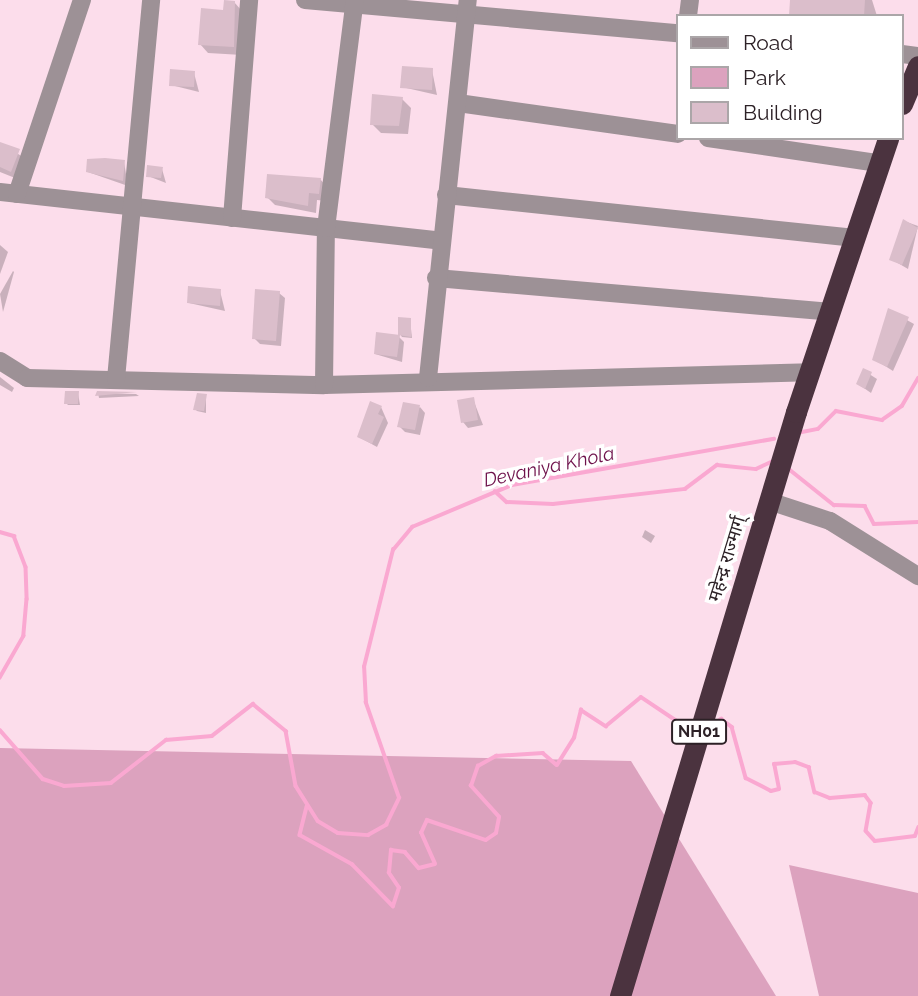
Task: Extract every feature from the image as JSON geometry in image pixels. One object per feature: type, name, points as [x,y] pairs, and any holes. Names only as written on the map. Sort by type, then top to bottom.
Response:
[{"type":"highway","points":[[904,99],[918,66]]},
{"type":"highway","name":"महेन्द्र राज्मार्ग्","points":[[620,996],[796,412],[887,140]]},
{"type":"street","points":[[82,0],[8,193],[440,241]]},
{"type":"street","points":[[116,379],[151,0]]},
{"type":"street","points":[[232,218],[249,0]]},
{"type":"street","points":[[306,0],[467,6],[676,33]]},
{"type":"street","points":[[324,385],[326,228],[355,2]]},
{"type":"street","points":[[428,378],[436,278],[467,6]]},
{"type":"street","points":[[458,103],[676,134]]},
{"type":"street","points":[[722,140],[878,163]]},
{"type":"street","points":[[446,195],[853,237]]},
{"type":"street","points":[[436,278],[829,312]]},
{"type":"street","points":[[0,361],[27,377],[324,385],[428,378],[809,372]]},
{"type":"street","points":[[769,501],[830,521],[918,576]]},
{"type":"green space","points":[[0,748],[631,761],[776,996],[0,996]]},
{"type":"green space","points":[[789,865],[918,893],[918,996],[819,996]]},
{"type":"building","points":[[224,0],[235,1],[234,47],[198,45],[201,8],[223,10]]},
{"type":"building","points":[[790,0],[865,0],[864,14],[789,14]]},
{"type":"building","points":[[402,66],[433,68],[432,90],[400,88]]},
{"type":"building","points":[[170,69],[195,71],[194,87],[169,86]]},
{"type":"building","points":[[372,94],[403,97],[399,126],[370,125]]},
{"type":"building","points":[[0,142],[20,149],[11,172],[0,167]]},
{"type":"building","points":[[87,159],[125,160],[123,181],[86,172]]},
{"type":"building","points":[[147,165],[163,167],[161,178],[146,177]]},
{"type":"building","points":[[267,174],[321,178],[319,194],[309,193],[308,206],[265,198]]},
{"type":"building","points":[[903,219],[918,228],[902,265],[889,260]]},
{"type":"building","points":[[188,286],[221,289],[220,306],[187,303]]},
{"type":"building","points":[[255,289],[280,291],[276,341],[252,339]]},
{"type":"building","points":[[888,308],[909,317],[887,367],[872,360]]},
{"type":"building","points":[[398,317],[411,318],[411,337],[398,335]]},
{"type":"building","points":[[376,332],[400,335],[397,357],[374,354]]},
{"type":"building","points":[[863,368],[872,372],[865,389],[856,384]]},
{"type":"building","points":[[65,391],[79,391],[78,404],[64,404]]},
{"type":"building","points":[[97,391],[137,392],[95,396]]},
{"type":"building","points":[[197,393],[207,394],[204,411],[193,410]]},
{"type":"building","points":[[474,397],[478,420],[461,423],[457,400]]},
{"type":"building","points":[[370,401],[382,406],[378,414],[384,417],[372,444],[357,437]]},
{"type":"building","points":[[403,402],[420,405],[415,430],[397,427]]},
{"type":"waterway","name":"Devaniya Khola","points":[[797,433],[818,429],[836,411],[882,420],[902,406],[918,378]]},
{"type":"waterway","name":"Devaniya Khola","points":[[0,730],[43,779],[64,786],[111,783],[166,740],[212,736],[253,704],[286,731],[296,786],[318,821],[338,833],[368,835],[386,825],[399,798],[366,703],[364,667],[393,550],[412,527],[512,485],[774,439]]},
{"type":"waterway","points":[[495,491],[507,502],[553,504],[685,489],[717,465],[756,469],[773,461]]},
{"type":"waterway","points":[[789,469],[834,505],[865,506],[874,524],[918,522]]},
{"type":"waterway","name":"Devaniya Khola","points":[[0,532],[14,536],[26,567],[27,599],[24,636],[0,678]]},
{"type":"waterway","points":[[307,807],[300,835],[352,864],[393,906],[399,888],[389,873],[391,850],[405,852],[419,868],[435,864],[421,833],[427,820],[486,840],[496,833],[499,817],[471,786],[478,766],[496,756],[543,753],[557,765],[574,738],[581,710],[606,726],[641,697],[683,725]]},
{"type":"waterway","points":[[710,727],[721,719],[732,727],[746,778],[771,791],[779,789],[774,764],[795,762],[809,767],[815,792],[830,798],[865,795],[871,803],[866,831],[875,841],[915,836],[918,828]]}]
